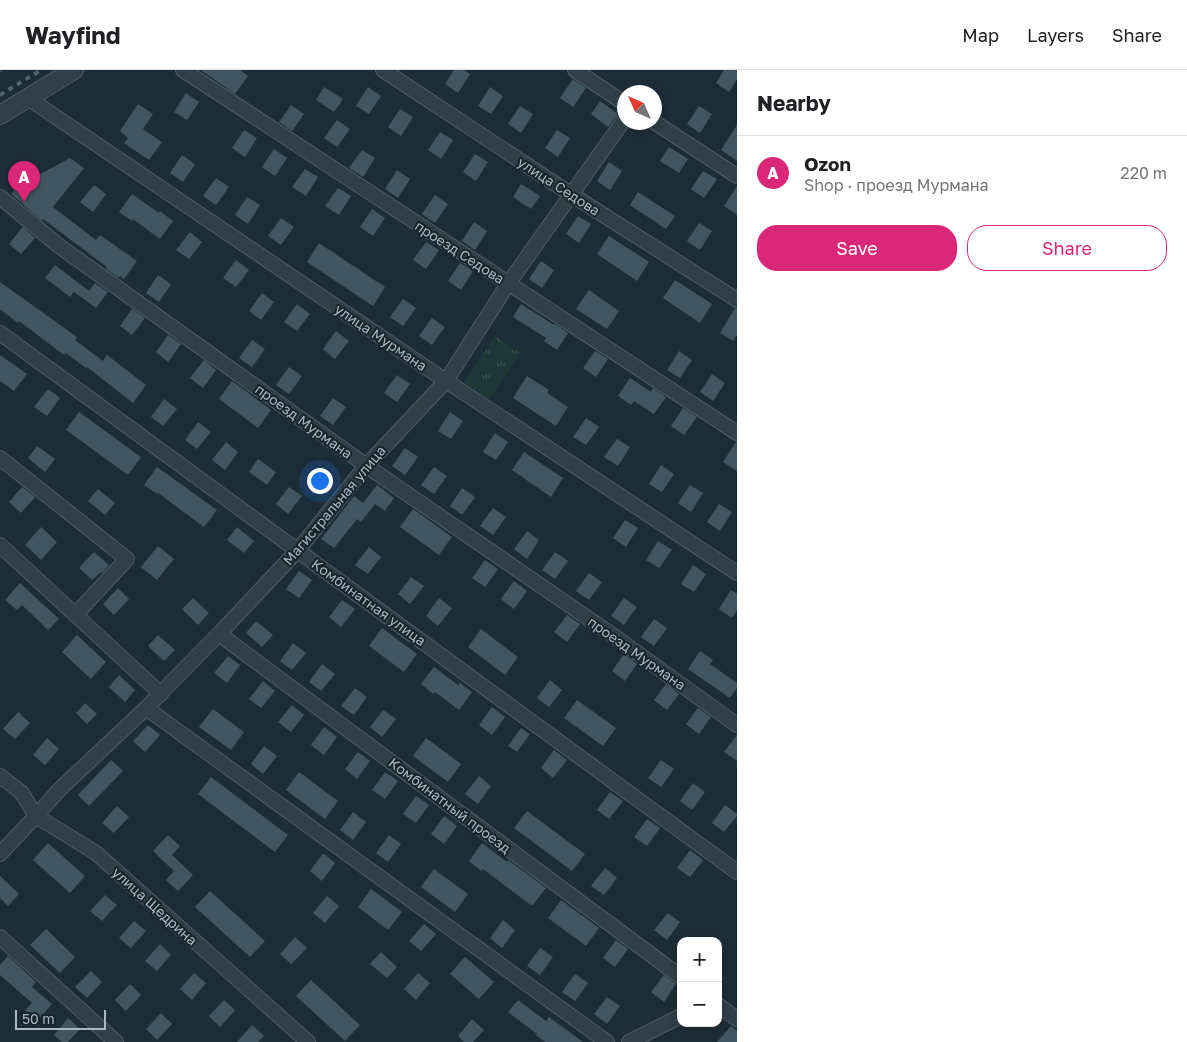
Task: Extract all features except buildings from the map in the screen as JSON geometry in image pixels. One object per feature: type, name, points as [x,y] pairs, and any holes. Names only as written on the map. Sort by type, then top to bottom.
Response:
[{"type":"street","points":[[0,115],[74,70]]},
{"type":"street","name":"проезд Седова","points":[[183,70],[737,433]]},
{"type":"street","name":"улица Седова","points":[[383,70],[572,195],[737,300]]},
{"type":"street","points":[[575,70],[617,98]]},
{"type":"street","name":"улица Мурмана","points":[[28,98],[446,381],[737,573]]},
{"type":"street","points":[[662,127],[737,176]]},
{"type":"street","name":"Магистральная улица","points":[[0,854],[60,789],[161,694],[219,634],[298,550],[366,466],[446,381],[508,284],[617,130]]},
{"type":"street","name":"проезд Мурмана","points":[[0,197],[59,246],[366,466],[611,634],[737,725]]},
{"type":"street","name":"Комбинатная улица","points":[[0,332],[737,872]]},
{"type":"street","points":[[0,458],[126,559],[75,614]]},
{"type":"street","points":[[0,546],[161,694]]},
{"type":"street","name":"Комбинатный проезд","points":[[219,634],[677,974]]},
{"type":"street","points":[[146,708],[607,1042]]},
{"type":"street","name":"улица Щедрина","points":[[0,776],[21,792],[36,816],[96,853],[308,1042]]},
{"type":"street","points":[[0,937],[116,1042]]},
{"type":"street","points":[[722,1007],[737,1019]]},
{"type":"street","points":[[629,1042],[677,1018]]},
{"type":"green space","points":[[495,336],[520,353],[489,399],[464,382]]},
{"type":"railway","points":[[0,95],[41,70]]},
{"type":"place","name":"Ozon","points":[[24,202]]}]
